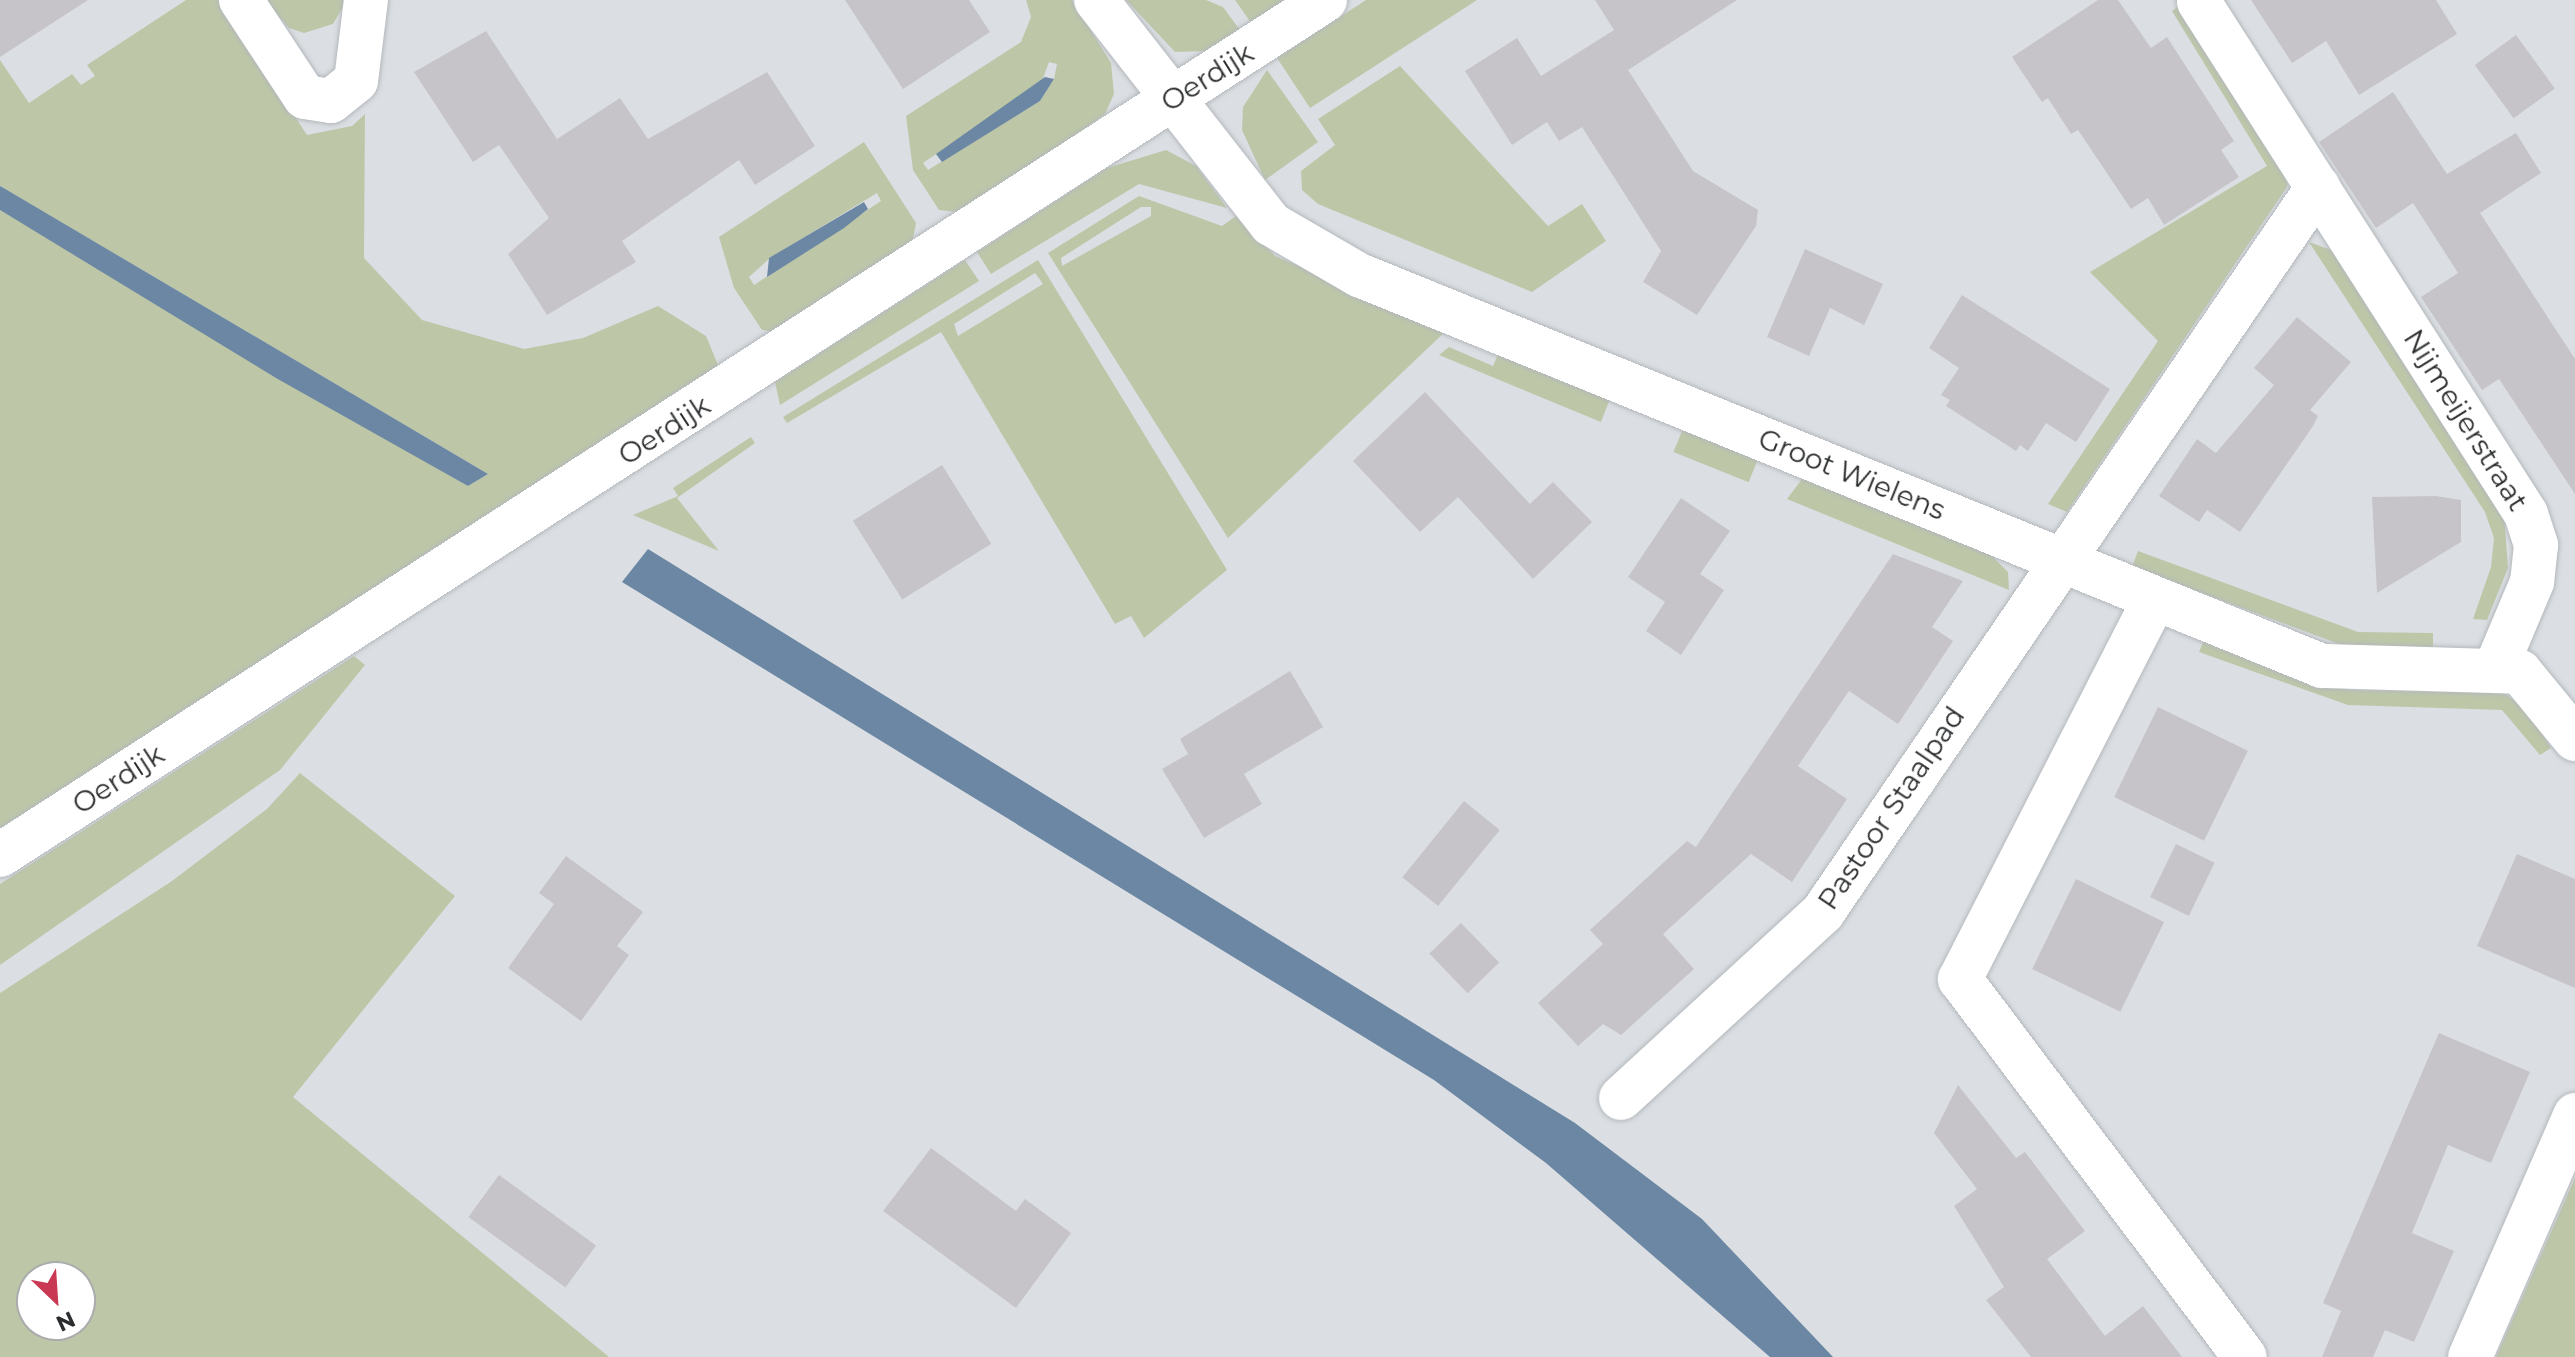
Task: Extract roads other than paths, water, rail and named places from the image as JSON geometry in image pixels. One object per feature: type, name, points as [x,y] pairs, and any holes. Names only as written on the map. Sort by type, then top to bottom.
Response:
[{"type":"street","points":[[241,0],[305,97],[331,101],[356,81],[366,0]]},
{"type":"street","name":"Groot Wielens","points":[[1096,0],[1169,100],[1271,224],[1359,275],[2059,557],[2153,602],[2322,666],[2520,672],[2575,739]]},
{"type":"street","name":"Oerdijk","points":[[0,855],[1325,0]]},
{"type":"street","name":"Nijmeijerstraat","points":[[2199,2],[2526,514],[2536,545],[2532,582],[2495,670]]},
{"type":"street","points":[[2059,557],[2318,187]]},
{"type":"street","name":"Pastoor Staalpad","points":[[1621,1098],[1823,912],[2059,557]]},
{"type":"street","points":[[2153,602],[1960,979],[2245,1357]]},
{"type":"street","points":[[2470,1357],[2575,1115]]},
{"type":"water","points":[[1045,77],[1054,79],[1040,101],[942,162],[936,154]]},
{"type":"water","points":[[0,186],[488,474],[468,486],[276,378],[0,210]]},
{"type":"water","points":[[864,202],[868,209],[844,228],[767,277],[769,258]]},
{"type":"water","points":[[648,549],[1575,1123],[1702,1219],[1833,1357],[1770,1357],[1546,1163],[1434,1080],[622,582]]}]
